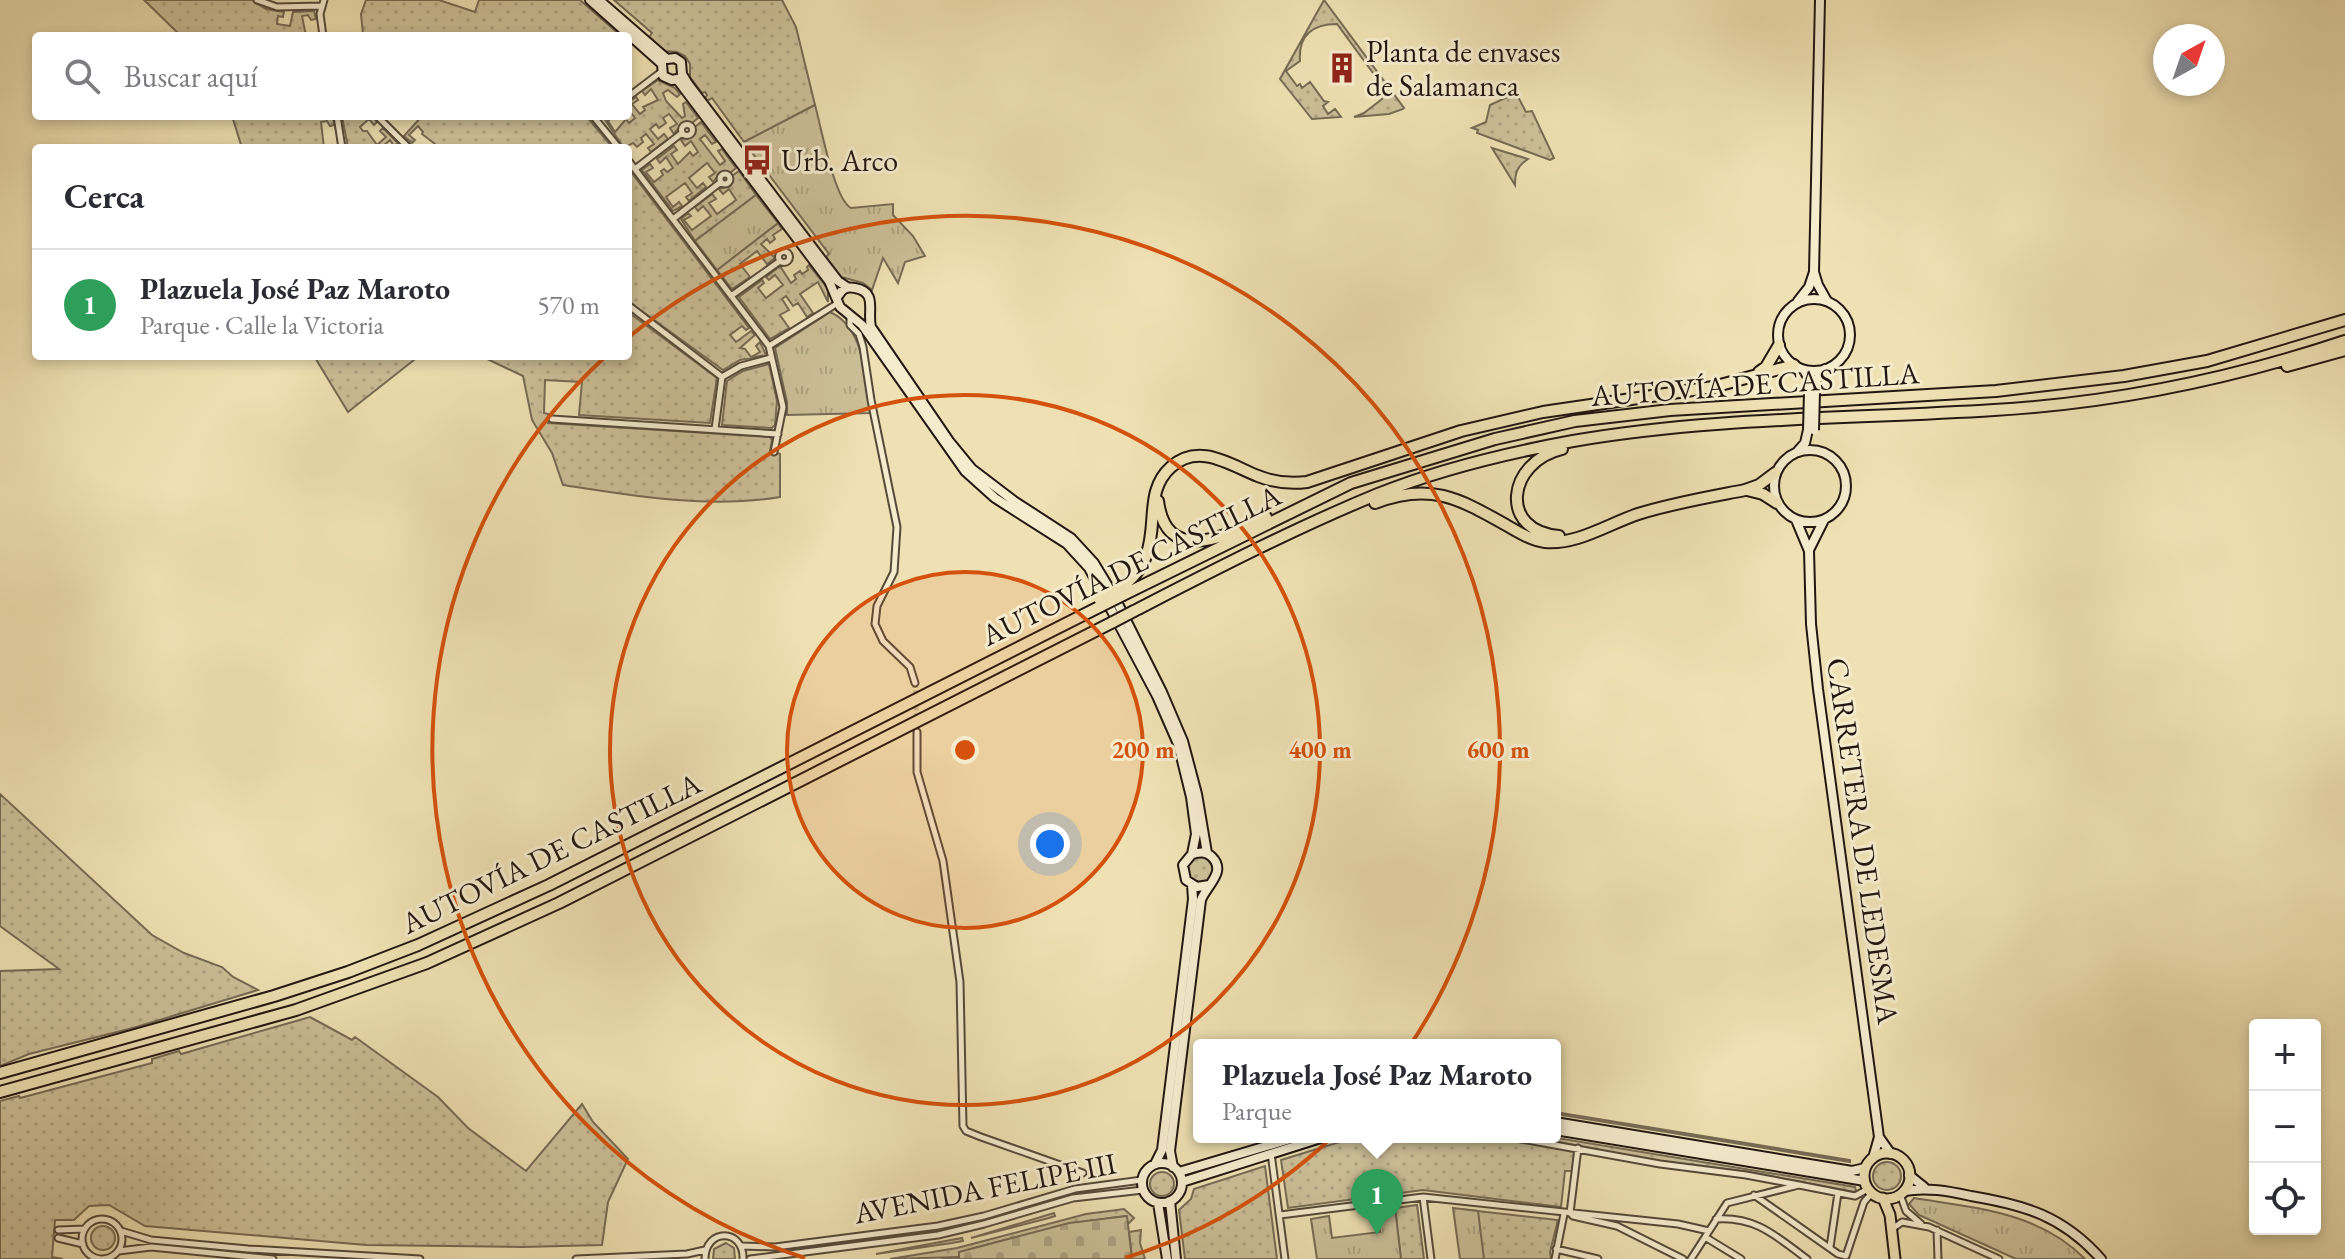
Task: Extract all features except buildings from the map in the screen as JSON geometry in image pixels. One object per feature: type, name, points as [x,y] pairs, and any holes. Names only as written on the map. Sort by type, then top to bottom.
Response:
[{"type":"highway","name":"AUTOVÍA DE CASTILLA","points":[[0,1073],[274,996],[418,945],[561,880],[1043,634],[1121,591],[1351,483],[1495,439],[1575,421],[1670,410],[1996,391],[2124,376],[2207,361],[2345,320]]},
{"type":"highway","name":"AUTOVÍA DE CASTILLA","points":[[0,1092],[296,1010],[427,963],[559,903],[1272,541],[1380,493],[1432,475],[1498,456],[1618,434],[2040,406],[2125,396],[2238,373],[2345,341]]},
{"type":"highway","points":[[1748,378],[1766,367],[1779,345]]},
{"type":"highway","points":[[2238,373],[2291,366],[2345,350]]},
{"type":"highway","points":[[1121,591],[1145,562],[1152,536],[1153,510],[1164,474],[1188,457],[1212,456],[1260,477],[1282,482],[1307,482],[1461,431],[1543,412],[1675,394],[1799,368]]},
{"type":"highway","points":[[1600,528],[1567,536],[1536,531],[1523,517],[1516,492],[1523,474],[1542,456],[1618,434]]},
{"type":"highway","points":[[1157,492],[1161,517],[1174,533],[1185,539],[1206,542],[1348,480],[1424,455],[1495,439]]},
{"type":"highway","points":[[1272,541],[1381,500],[1428,492],[1456,498],[1527,537],[1543,542],[1569,540],[1668,506],[1745,490],[1759,485],[1775,473]]},
{"type":"highway","points":[[1745,490],[1763,494],[1777,503]]},
{"type":"highway","points":[[1890,1215],[1909,1175],[1904,1161],[1891,1154],[1873,1158],[1865,1168],[1868,1188],[1883,1198],[1890,1215],[1895,1259]]},
{"type":"highway","points":[[1883,1198],[1901,1193]]},
{"type":"main road","points":[[590,0],[626,32]]},
{"type":"main road","points":[[599,0],[631,32]]},
{"type":"main road","points":[[1811,430],[1822,452],[1838,464],[1846,486],[1837,510],[1824,520],[1815,522],[1796,520],[1782,510],[1773,488],[1775,473],[1781,464],[1798,452],[1811,430],[1812,392],[1809,379],[1785,357],[1779,345],[1779,323],[1809,287],[1814,272],[1820,0]]},
{"type":"main road","points":[[632,34],[663,65],[667,79],[679,76]]},
{"type":"main road","points":[[632,37],[663,65]]},
{"type":"main road","points":[[663,65],[678,59],[683,66],[679,76]]},
{"type":"main road","points":[[679,76],[838,281],[869,295],[871,327],[949,441],[972,469],[999,491],[1071,538],[1103,577],[1162,692],[1183,741],[1197,794],[1207,853]]},
{"type":"main road","points":[[679,76],[829,281],[838,300],[965,471],[995,498],[1067,544],[1089,568],[1157,696],[1178,744],[1192,805],[1196,843],[1192,854]]},
{"type":"main road","points":[[1799,368],[1825,369],[1833,366],[1846,352],[1850,335],[1841,311],[1827,301],[1814,272]]},
{"type":"main road","points":[[838,300],[847,287]]},
{"type":"main road","points":[[1798,301],[1808,298],[1827,301]]},
{"type":"main road","points":[[853,318],[869,312]]},
{"type":"main road","points":[[1812,392],[1825,369]]},
{"type":"main road","points":[[1798,452],[1822,452]]},
{"type":"main road","name":"CARRETERA DE LEDESMA","points":[[1796,520],[1809,551]]},
{"type":"main road","name":"CARRETERA DE LEDESMA","points":[[1824,520],[1813,537],[1809,551],[1811,624],[1879,1137],[1873,1158]]},
{"type":"main road","points":[[1207,853],[1214,858],[1218,872],[1201,900],[1170,1151],[1178,1174],[1179,1193],[1170,1201],[1158,1203],[1149,1198],[1143,1185],[1145,1172],[1155,1164],[1162,1150],[1193,899],[1192,885],[1183,873],[1186,858],[1192,854],[1207,853]]},
{"type":"main road","points":[[1192,885],[1209,885]]},
{"type":"main road","points":[[1561,1123],[1848,1170],[1865,1168]]},
{"type":"main road","points":[[1561,1131],[1868,1188]]},
{"type":"main road","name":"CARRETERA DE LEDESMA","points":[[1879,1137],[1891,1154]]},
{"type":"main road","points":[[1268,1150],[1284,1143]]},
{"type":"main road","points":[[1178,1174],[1298,1143]]},
{"type":"main road","points":[[1155,1164],[1165,1163],[1178,1174]]},
{"type":"main road","points":[[1909,1175],[1924,1187]]},
{"type":"main road","points":[[1901,1193],[1924,1187],[2008,1202],[2042,1213],[2078,1236],[2101,1259]]},
{"type":"main road","points":[[1170,1201],[1176,1259]]},
{"type":"main road","points":[[1158,1203],[1167,1259]]},
{"type":"street","points":[[257,0],[277,7],[322,3],[323,32]]},
{"type":"street","points":[[632,93],[663,65]]},
{"type":"street","points":[[338,120],[341,144]]},
{"type":"street","points":[[381,120],[405,144]]},
{"type":"street","points":[[600,120],[616,144]]},
{"type":"street","points":[[635,169],[682,133]]},
{"type":"street","points":[[632,165],[769,346],[782,402],[774,452]]},
{"type":"street","points":[[673,219],[721,182]]},
{"type":"street","points":[[731,296],[780,261]]},
{"type":"street","points":[[769,346],[838,300]]},
{"type":"street","points":[[632,308],[722,377]]},
{"type":"street","points":[[853,318],[850,325],[859,334],[863,347],[897,527],[894,572],[877,606],[875,624],[883,641],[910,667],[915,683]]},
{"type":"street","points":[[722,377],[741,366],[771,358]]},
{"type":"street","points":[[715,429],[722,377]]},
{"type":"street","points":[[552,419],[778,434]]},
{"type":"street","points":[[917,732],[917,772],[943,861],[958,967],[962,1009],[963,1126],[966,1131],[981,1137],[1083,1173]]},
{"type":"street","points":[[1547,1143],[1660,1164],[1755,1176],[1855,1196],[1868,1188]]},
{"type":"street","points":[[1555,1259],[1567,1213],[1578,1148]]},
{"type":"street","points":[[1268,1150],[1285,1259]]},
{"type":"street","name":"AVENIDA FELIPE III","points":[[705,1250],[719,1236],[732,1237],[742,1246],[775,1247],[938,1226],[1075,1189],[1143,1185]]},
{"type":"street","name":"AVENIDA FELIPE III","points":[[750,1259],[938,1235],[1073,1198],[1143,1185]]},
{"type":"street","points":[[1691,1259],[1722,1206],[1753,1194],[1799,1185]]},
{"type":"street","points":[[1753,1194],[1836,1256],[1846,1256],[1868,1188]]},
{"type":"street","points":[[1829,1248],[1838,1193]]},
{"type":"street","points":[[1901,1193],[1906,1211],[1922,1225]]},
{"type":"street","points":[[1280,1215],[1423,1197],[1678,1224],[1707,1234],[1741,1259]]},
{"type":"street","points":[[1423,1197],[1431,1259]]},
{"type":"street","points":[[1567,1213],[1617,1226],[1683,1259]]},
{"type":"street","points":[[119,1251],[123,1238],[117,1225],[104,1219],[90,1223],[85,1229],[83,1244],[91,1257],[100,1259],[110,1258],[119,1251],[151,1247],[273,1259]]},
{"type":"street","points":[[1716,1219],[1741,1219],[1758,1225],[1807,1259]]},
{"type":"street","points":[[1892,1229],[1899,1222],[1922,1225],[1999,1259]]},
{"type":"street","points":[[58,1230],[85,1229]]},
{"type":"street","points":[[1937,1230],[1938,1259]]},
{"type":"street","points":[[121,1231],[151,1240],[234,1248],[420,1259]]},
{"type":"street","points":[[58,1238],[83,1244]]},
{"type":"street","points":[[742,1246],[743,1259]]},
{"type":"street","points":[[1556,1249],[1598,1259]]},
{"type":"street","points":[[576,1259],[687,1254],[705,1250],[705,1259]]},
{"type":"green space","points":[[144,0],[252,0],[266,9],[284,12],[283,17],[278,16],[277,24],[290,26],[293,12],[314,11],[316,19],[302,16],[305,32],[177,32]]},
{"type":"green space","points":[[366,0],[439,0],[475,12],[479,0],[580,0],[616,32],[363,32],[361,14]]},
{"type":"green space","points":[[614,0],[782,0],[796,27],[815,105],[744,142],[712,98],[707,101],[705,92],[702,93],[690,77],[690,64],[685,56],[665,51],[649,37],[652,33]]},
{"type":"green space","points":[[1324,0],[1403,109],[1389,114],[1354,117],[1382,99],[1384,88],[1337,24],[1321,26],[1309,33],[1302,44],[1300,61],[1286,71],[1297,86],[1300,84],[1302,88],[1310,82],[1328,102],[1323,106],[1328,114],[1335,109],[1341,117],[1312,119],[1280,79]]},
{"type":"green space","points":[[658,80],[675,88],[680,94],[677,97],[668,90],[663,93],[666,101],[682,118],[685,116],[683,104],[686,102],[698,118],[692,123],[682,123],[674,134],[670,128],[677,124],[669,114],[663,118],[666,123],[659,128],[656,124],[650,129],[658,139],[664,134],[668,139],[651,152],[648,148],[654,144],[646,134],[637,147],[633,143],[621,144],[605,120],[609,120],[615,132],[625,120],[629,123],[635,118],[632,104],[640,114],[645,110],[643,107],[658,100],[651,89],[645,95],[642,91]]},
{"type":"green space","points":[[1516,93],[1526,112],[1532,111],[1554,158],[1550,160],[1477,133],[1478,130],[1472,128],[1486,122],[1490,105]]},
{"type":"green space","points":[[815,105],[834,177],[845,202],[851,208],[893,204],[893,215],[913,236],[925,256],[905,262],[898,283],[883,258],[872,290],[863,283],[841,277],[826,257],[829,254],[744,142]]},
{"type":"green space","points":[[233,120],[333,120],[334,125],[330,126],[327,121],[321,122],[324,144],[241,144]]},
{"type":"green space","points":[[343,120],[368,120],[360,127],[376,144],[347,144]]},
{"type":"green space","points":[[418,120],[589,120],[610,144],[435,144],[422,134],[418,126],[409,135],[415,140],[412,143],[404,136]]},
{"type":"green space","points":[[701,122],[716,142],[712,144],[705,135],[700,139],[720,165],[725,161],[718,151],[722,149],[736,168],[730,173],[721,172],[713,182],[709,177],[715,173],[707,163],[689,178],[697,188],[703,183],[706,187],[689,201],[686,197],[692,193],[685,183],[666,197],[673,207],[679,202],[682,206],[673,211],[642,170],[650,164],[653,168],[646,172],[654,182],[663,175],[661,171],[664,169],[667,172],[673,168],[666,157],[660,163],[657,159],[674,146],[677,150],[671,154],[678,164],[690,152],[693,156],[698,152],[691,141],[685,146],[681,140],[693,135],[695,127]]},
{"type":"green space","points":[[383,128],[398,143],[393,144],[390,140],[378,144],[386,137],[380,131]]},
{"type":"green space","points":[[1492,148],[1528,159],[1517,170],[1515,185]]},
{"type":"green space","points":[[739,171],[756,195],[695,241],[681,219],[688,213],[691,216],[684,220],[692,230],[711,216],[703,206],[698,211],[695,207],[712,194],[716,199],[709,203],[717,214],[736,200],[729,189],[723,194],[719,189],[730,186],[732,176]]},
{"type":"green space","points":[[632,173],[749,328],[746,330],[742,326],[730,335],[736,342],[751,331],[755,335],[740,348],[751,357],[760,352],[756,346],[760,342],[766,355],[740,360],[723,370],[632,304]]},
{"type":"green space","points":[[756,195],[778,223],[717,270],[695,241]]},
{"type":"green space","points":[[778,223],[782,229],[773,235],[775,239],[770,243],[767,239],[761,244],[775,258],[767,264],[757,251],[740,264],[750,277],[732,289],[717,270]]},
{"type":"green space","points":[[809,265],[828,289],[828,302],[818,282],[800,294],[813,313],[807,317],[798,303],[793,306],[786,296],[782,299],[789,310],[780,315],[789,328],[770,339],[739,297],[762,280],[764,283],[758,288],[766,298],[783,285],[775,275],[769,280],[766,277],[780,266],[791,283],[796,279],[794,275],[808,270]]},
{"type":"green space","points":[[830,312],[851,330],[857,342],[872,413],[787,415],[775,348]]},
{"type":"green space","points":[[632,315],[717,378],[710,423],[579,415],[582,382],[545,380],[544,413],[548,414],[548,423],[770,437],[770,451],[780,454],[780,497],[699,501],[644,497],[563,485],[552,453],[532,420],[523,376],[489,360],[632,360]]},
{"type":"green space","points":[[316,360],[414,360],[348,412]]},
{"type":"green space","points":[[769,364],[777,401],[775,425],[772,428],[722,425],[727,381],[743,371]]},
{"type":"green space","points":[[0,794],[152,935],[184,953],[222,967],[233,977],[258,990],[133,1028],[29,1054],[0,1066],[0,971],[59,969],[0,926]]},
{"type":"green space","points":[[1200,857],[1209,861],[1213,870],[1209,879],[1200,883],[1191,879],[1187,870],[1191,861]]},
{"type":"green space","points":[[310,1017],[352,1040],[355,1037],[438,1097],[468,1128],[526,1171],[582,1104],[593,1122],[628,1159],[608,1202],[602,1245],[366,1245],[145,1226],[109,1205],[89,1206],[74,1220],[55,1220],[52,1257],[63,1259],[0,1259],[0,1101],[152,1063],[152,1059],[179,1051],[181,1054]]},
{"type":"green space","points":[[1561,1113],[1850,1160],[1561,1115]]},
{"type":"green space","points":[[1561,1139],[1855,1187],[1856,1191],[1749,1172],[1653,1160],[1561,1142]]},
{"type":"green space","points":[[1336,1143],[1533,1143],[1576,1150],[1573,1171],[1565,1171],[1561,1207],[1423,1190],[1288,1208],[1281,1160]]},
{"type":"green space","points":[[1887,1162],[1897,1166],[1901,1176],[1897,1186],[1887,1190],[1877,1186],[1873,1176],[1877,1166]]},
{"type":"green space","points":[[1265,1166],[1277,1259],[1185,1259],[1179,1210],[1191,1199],[1194,1189]]},
{"type":"green space","points":[[1162,1172],[1170,1176],[1174,1184],[1170,1192],[1162,1196],[1154,1192],[1150,1184],[1154,1176]]},
{"type":"green space","points":[[1914,1198],[1983,1209],[2027,1222],[2067,1243],[2085,1259],[2016,1259],[1919,1215],[1909,1204]]},
{"type":"green space","points":[[1417,1205],[1424,1259],[1401,1259],[1395,1208]]},
{"type":"green space","points":[[1395,1208],[1401,1259],[1317,1259],[1311,1219],[1329,1216],[1332,1238],[1380,1232],[1377,1210]]},
{"type":"green space","points":[[1453,1208],[1478,1211],[1484,1259],[1460,1259]]},
{"type":"green space","points":[[1124,1209],[1134,1218],[1128,1224],[1126,1216],[1105,1219],[1001,1241],[960,1252],[960,1257],[890,1259],[957,1248],[1086,1214]]},
{"type":"green space","points":[[1460,1209],[1558,1220],[1551,1259],[1474,1259]]},
{"type":"green space","points":[[1054,1213],[1055,1216],[1049,1218],[971,1238]]},
{"type":"green space","points":[[1127,1216],[1132,1259],[941,1259],[959,1257],[959,1252],[1069,1223]]},
{"type":"green space","points":[[103,1226],[111,1230],[115,1238],[111,1246],[103,1250],[95,1246],[91,1238],[95,1230]]},
{"type":"green space","points":[[1141,1230],[1140,1243],[1145,1259],[1132,1259],[1129,1232]]},
{"type":"green space","points":[[962,1238],[963,1241],[876,1254]]},
{"type":"green space","points":[[726,1243],[734,1248],[735,1259],[713,1259],[714,1249]]},
{"type":"tunnel","points":[[915,683],[917,732]]},
{"type":"place","name":"Planta de envases de Salamanca","points":[[1342,68]]},
{"type":"place","name":"Urb. Arco","points":[[757,160]]},
{"type":"place","name":"Plazuela José Paz Maroto","points":[[1377,1235]]}]
